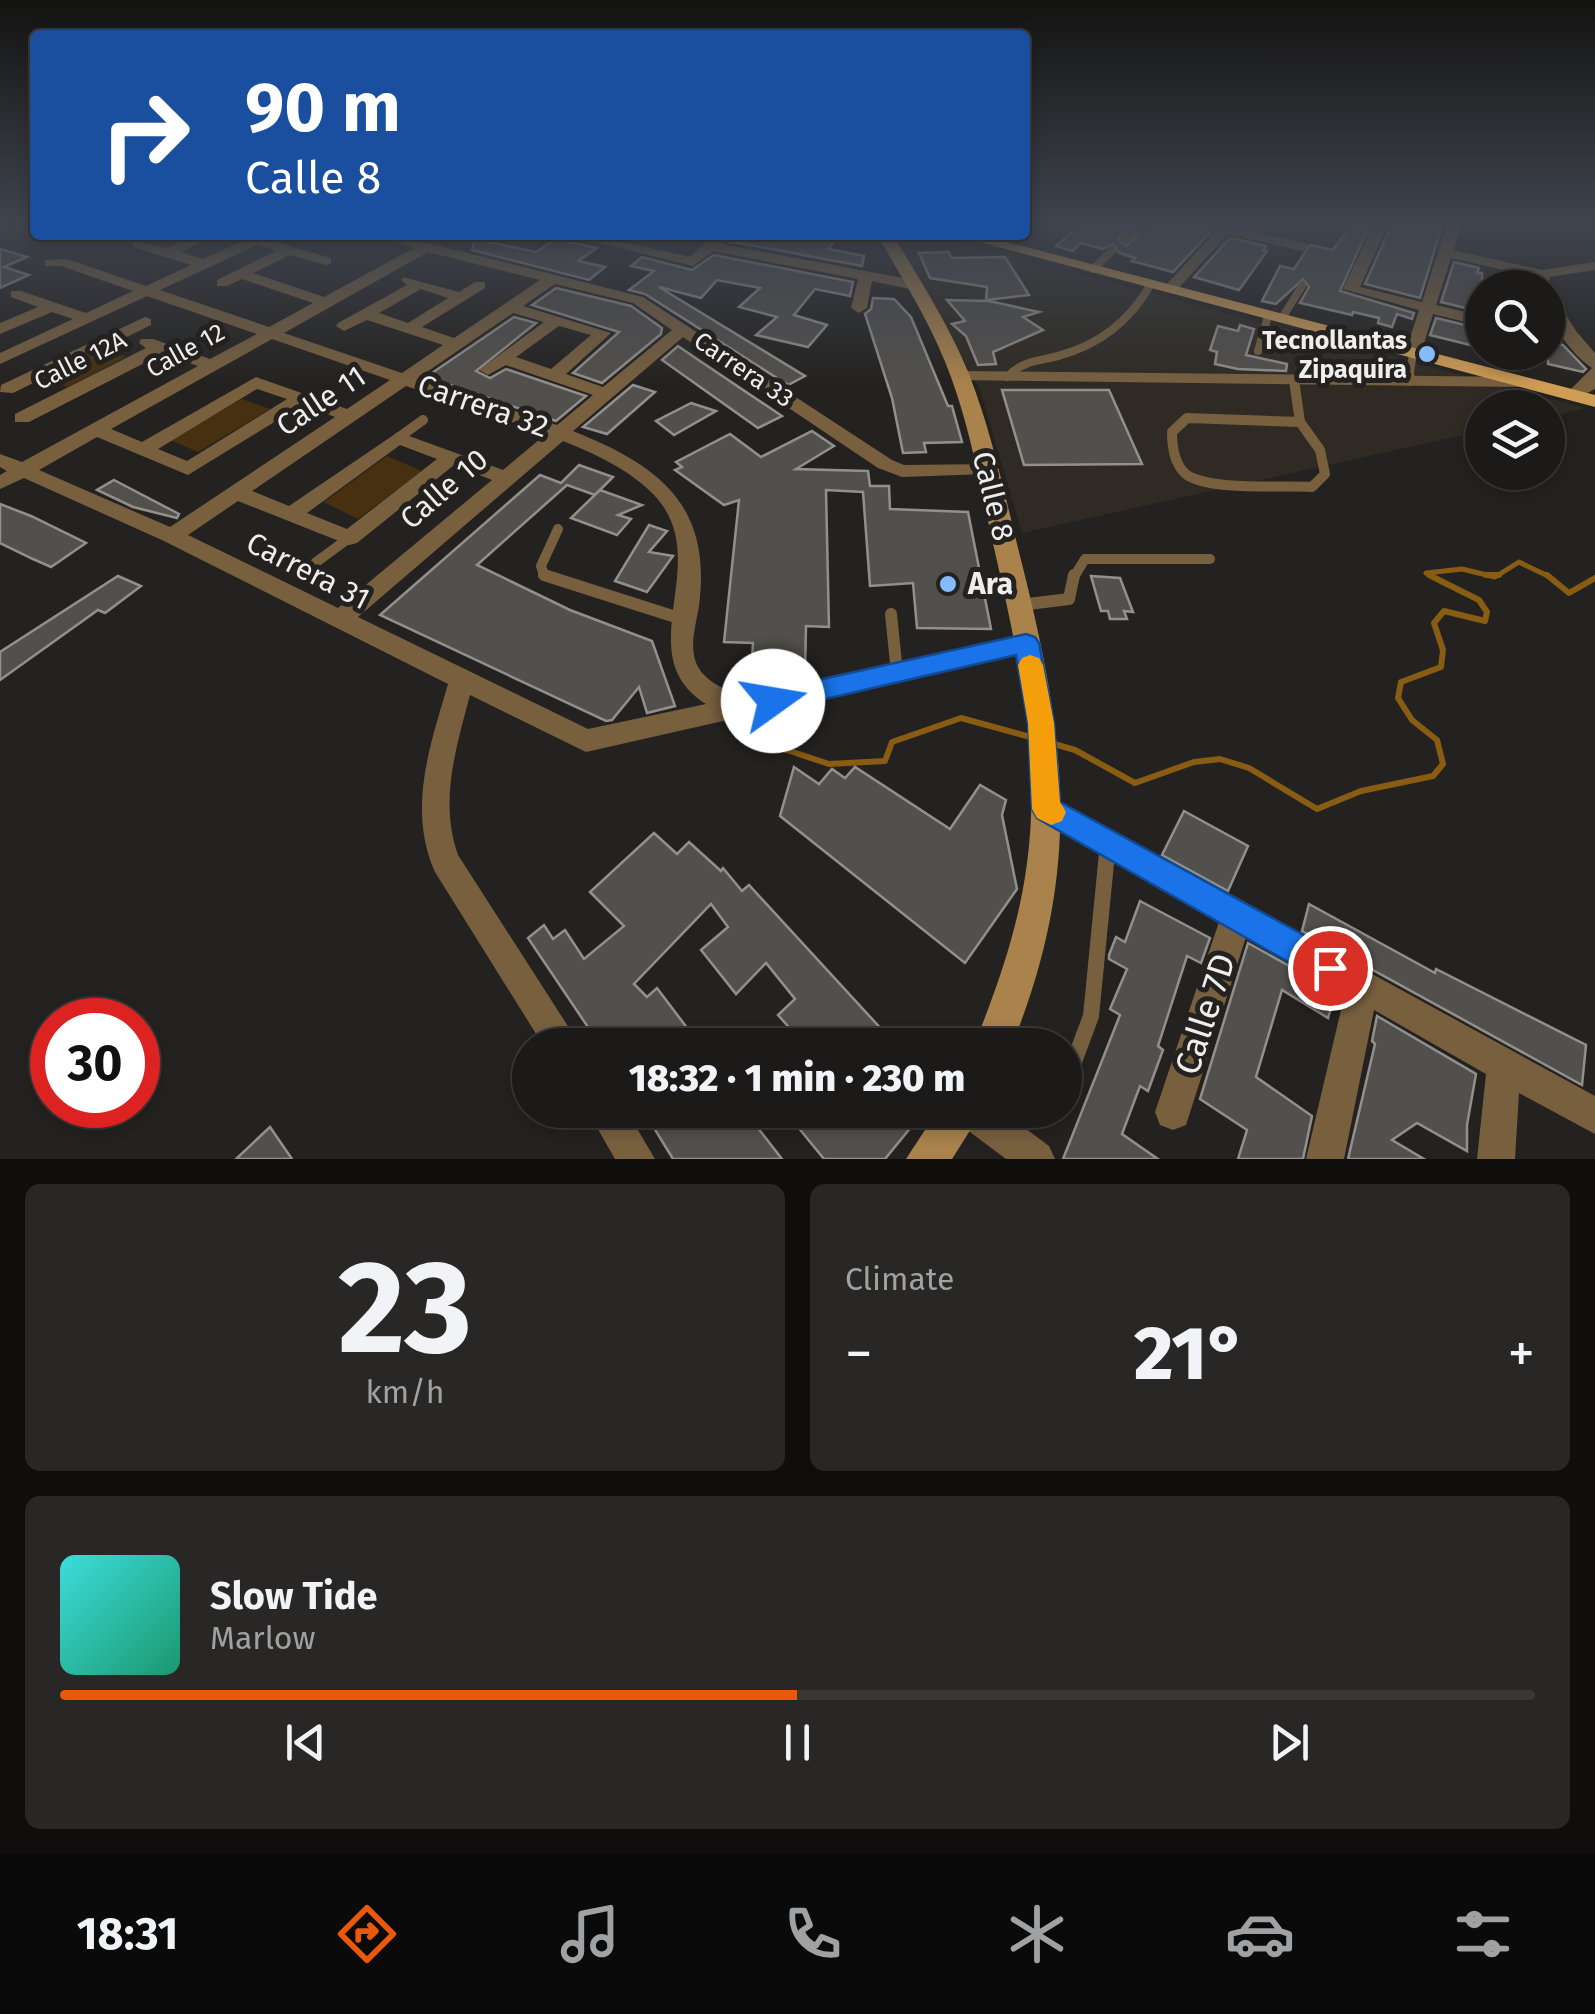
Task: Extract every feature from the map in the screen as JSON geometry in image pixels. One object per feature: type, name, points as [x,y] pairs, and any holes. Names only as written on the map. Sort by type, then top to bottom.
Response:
[{"type":"main road","name":"Calle 8","points":[[910,278],[960,376],[1020,605],[1041,723],[1046,792],[1044,862],[1030,936],[999,1028]]},
{"type":"main road","points":[[1128,278],[1595,401]]},
{"type":"main road","points":[[927,1159],[952,1128]]},
{"type":"street","name":"Carrera 32","points":[[109,278],[612,452],[668,492],[687,538],[694,576],[680,649],[689,675],[711,695],[739,708]]},
{"type":"street","points":[[0,359],[174,278]]},
{"type":"street","points":[[222,284],[234,278]]},
{"type":"street","points":[[254,278],[324,302]]},
{"type":"street","points":[[276,286],[293,278]]},
{"type":"street","name":"Calle 12","points":[[0,483],[369,278]]},
{"type":"street","points":[[400,278],[460,297]]},
{"type":"street","name":"Carrera 33","points":[[548,278],[638,300],[885,464],[902,471],[987,468]]},
{"type":"street","points":[[859,308],[866,278]]},
{"type":"street","points":[[877,278],[914,285]]},
{"type":"street","points":[[1170,289],[1180,278]]},
{"type":"street","points":[[1356,278],[1351,289],[1465,317]]},
{"type":"street","points":[[1412,353],[1435,278]]},
{"type":"street","name":"Calle 11","points":[[172,536],[552,279]]},
{"type":"street","points":[[344,326],[420,284]]},
{"type":"street","points":[[8,297],[37,285]]},
{"type":"street","points":[[410,328],[480,286]]},
{"type":"street","points":[[8,297],[87,319]]},
{"type":"street","points":[[0,329],[51,306]]},
{"type":"street","points":[[510,307],[603,333],[553,376]]},
{"type":"street","points":[[366,314],[456,344]]},
{"type":"street","points":[[488,370],[557,320]]},
{"type":"street","points":[[4,387],[145,322]]},
{"type":"street","points":[[1565,322],[1595,364]]},
{"type":"street","name":"Calle 10","points":[[339,620],[682,328]]},
{"type":"street","points":[[120,334],[210,365]]},
{"type":"street","points":[[1565,340],[1580,344]]},
{"type":"street","name":"Calle 12A","points":[[22,418],[160,348]]},
{"type":"street","points":[[504,359],[605,393]]},
{"type":"street","points":[[1574,395],[1592,383],[1595,374]]},
{"type":"street","points":[[960,376],[1523,382]]},
{"type":"street","points":[[143,450],[256,382],[348,416]]},
{"type":"street","points":[[4,387],[46,406]]},
{"type":"street","points":[[95,429],[188,469],[300,399]]},
{"type":"street","points":[[292,514],[398,438],[504,477]]},
{"type":"street","points":[[234,492],[349,538],[450,459]]},
{"type":"street","name":"Carrera 31","points":[[0,460],[172,536],[586,741],[739,708]]},
{"type":"street","points":[[739,708],[1026,643]]},
{"type":"street","points":[[462,681],[432,808],[435,839],[445,862],[552,1028]]},
{"type":"street","points":[[1046,792],[1108,843],[1595,1116]]},
{"type":"street","name":"Calle 7D","points":[[1173,1112],[1237,915]]},
{"type":"street","points":[[1325,1159],[1363,986]]},
{"type":"street","points":[[1496,1159],[1504,1065]]},
{"type":"street","points":[[616,1128],[636,1159]]},
{"type":"street","points":[[994,1128],[1036,1159]]},
{"type":"lane","points":[[1007,377],[1026,361],[1058,356],[1098,342],[1126,320],[1151,284]]},
{"type":"lane","points":[[1258,351],[1275,317],[1302,286]]},
{"type":"lane","points":[[1410,381],[1412,353]]},
{"type":"lane","points":[[1294,380],[1300,422],[1320,450],[1325,474],[1312,487],[1194,478],[1178,465],[1170,450],[1172,432],[1187,418],[1300,422]]},
{"type":"lane","points":[[398,438],[423,420]]},
{"type":"lane","points":[[558,529],[541,566],[544,575],[685,620]]},
{"type":"lane","points":[[315,564],[349,538]]},
{"type":"lane","points":[[1020,605],[1069,599],[1074,570],[1085,559],[1210,558]]},
{"type":"lane","points":[[890,614],[897,672]]},
{"type":"lane","points":[[1082,1040],[1091,1016],[1108,843]]},
{"type":"lane","points":[[1005,1135],[1014,1128]]},
{"type":"shaded area","points":[[919,278],[1093,278],[1518,390],[1465,390],[1465,435],[1022,533],[980,390]]},
{"type":"shaded area","points":[[106,348],[126,357],[67,387],[44,378]]},
{"type":"shaded area","points":[[242,399],[270,409],[198,452],[170,440]]},
{"type":"shaded area","points":[[1565,402],[1586,408],[1565,413]]},
{"type":"shaded area","points":[[387,456],[422,471],[358,519],[324,502]]},
{"type":"building","points":[[0,278],[22,278],[0,288]]},
{"type":"building","points":[[645,278],[833,278],[853,282],[850,296],[815,289],[794,315],[827,325],[808,347],[756,335],[777,317],[739,307],[760,288],[717,280],[701,298],[659,287],[805,376],[788,385],[645,294],[629,290]]},
{"type":"building","points":[[931,278],[1018,278],[1029,295],[986,300],[987,287]]},
{"type":"building","points":[[1198,278],[1248,278],[1239,290]]},
{"type":"building","points":[[1274,278],[1346,278],[1340,291],[1414,313],[1412,319],[1397,314],[1392,327],[1378,323],[1379,318],[1300,303],[1309,287],[1303,279],[1276,304],[1262,301]]},
{"type":"building","points":[[1368,278],[1426,278],[1420,298],[1365,284]]},
{"type":"building","points":[[1449,278],[1465,278],[1465,308],[1441,302]]},
{"type":"building","points":[[556,288],[631,306],[662,328],[661,334],[602,383],[573,373],[619,332],[532,305]]},
{"type":"building","points":[[873,298],[894,299],[911,317],[948,406],[952,406],[962,442],[924,443],[926,452],[903,453],[892,398],[865,314],[871,309]]},
{"type":"building","points":[[947,300],[989,301],[1039,312],[1023,317],[1043,330],[993,352],[996,364],[978,365],[966,336],[952,324],[965,321]]},
{"type":"building","points":[[514,317],[536,323],[476,371],[490,378],[506,369],[586,396],[556,421],[426,377]]},
{"type":"building","points":[[1436,318],[1465,325],[1465,344],[1430,335]]},
{"type":"building","points":[[1240,325],[1254,329],[1246,355],[1287,364],[1286,371],[1215,364],[1217,352],[1210,350],[1218,326],[1238,331]]},
{"type":"building","points":[[678,346],[782,416],[758,428],[662,360]]},
{"type":"building","points":[[1565,347],[1586,369],[1583,372],[1565,368]]},
{"type":"building","points":[[633,385],[655,392],[607,434],[583,427]]},
{"type":"building","points":[[1002,390],[1109,390],[1142,464],[1024,465]]},
{"type":"building","points":[[691,403],[716,411],[674,435],[656,421]]},
{"type":"building","points":[[812,431],[834,446],[796,469],[868,471],[870,486],[889,486],[890,509],[968,512],[991,629],[917,628],[913,583],[870,586],[863,492],[826,490],[829,627],[806,626],[805,674],[751,674],[753,643],[724,642],[739,500],[724,505],[675,470],[682,467],[676,462],[730,434],[761,457]]},
{"type":"building","points":[[579,465],[613,477],[595,495],[567,485],[477,565],[570,610],[652,641],[675,706],[647,713],[639,687],[612,720],[606,721],[380,615],[540,475],[561,483]]},
{"type":"building","points":[[114,480],[179,514],[177,518],[133,507],[97,490]]},
{"type":"building","points":[[600,490],[642,505],[618,515],[631,519],[617,535],[571,518]]},
{"type":"building","points":[[0,504],[86,543],[51,567],[33,559],[0,543]]},
{"type":"building","points":[[649,525],[667,531],[649,552],[673,556],[647,592],[615,581]]},
{"type":"building","points":[[118,576],[141,586],[105,613],[98,610],[0,680],[0,652]]},
{"type":"building","points":[[1091,576],[1120,578],[1133,612],[1124,611],[1127,619],[1110,619],[1108,611],[1101,611]]},
{"type":"building","points":[[794,767],[819,784],[832,769],[845,778],[855,767],[950,829],[980,785],[1006,800],[1002,815],[1017,889],[965,963],[780,816]]},
{"type":"building","points":[[1184,811],[1248,846],[1228,891],[1162,855]]},
{"type":"building","points":[[654,833],[677,854],[689,842],[721,871],[723,868],[742,891],[749,885],[880,1028],[789,1028],[778,1015],[795,999],[766,963],[736,994],[701,950],[728,927],[711,904],[634,984],[647,997],[657,988],[687,1028],[589,1028],[528,938],[544,925],[553,939],[565,930],[584,959],[624,926],[590,892]]},
{"type":"building","points":[[1140,901],[1210,938],[1201,963],[1187,956],[1158,1046],[1163,1050],[1148,1091],[1140,1086],[1122,1134],[1158,1159],[1063,1159],[1075,1128],[1082,1128],[1082,1111],[1120,1015],[1110,1009],[1127,969],[1109,959],[1109,955],[1116,937],[1125,942]]},
{"type":"building","points":[[1309,904],[1435,973],[1436,969],[1586,1045],[1582,1085],[1302,931]]},
{"type":"building","points":[[1248,943],[1336,992],[1328,1018],[1282,990],[1256,1077],[1312,1116],[1303,1159],[1238,1159],[1247,1130],[1200,1099]]},
{"type":"building","points":[[1377,1016],[1476,1074],[1467,1125],[1467,1151],[1417,1123],[1392,1140],[1424,1159],[1348,1159],[1375,1044],[1372,1041]]},
{"type":"building","points":[[270,1127],[292,1159],[236,1159]]},
{"type":"building","points":[[654,1128],[758,1128],[782,1159],[673,1159]]},
{"type":"building","points":[[799,1128],[910,1128],[885,1159],[824,1159]]},
{"type":"waterway","points":[[1498,575],[1519,562],[1549,576]]},
{"type":"waterway","points":[[1434,577],[1426,573],[1462,569],[1487,575]]},
{"type":"waterway","points":[[1054,744],[1075,750],[1135,783],[1194,762],[1220,759],[1249,768],[1317,809],[1361,791],[1433,776],[1443,764],[1437,740],[1412,720],[1398,698],[1401,682],[1441,667],[1443,650],[1434,623],[1444,611],[1485,621],[1487,612],[1479,600],[1429,575]]},
{"type":"waterway","points":[[1487,575],[1498,575]]},
{"type":"waterway","points":[[1487,575],[1498,575]]},
{"type":"waterway","points":[[1549,576],[1569,593],[1595,578]]},
{"type":"waterway","points":[[781,748],[829,764],[885,761],[892,742],[961,718],[1034,738]]},
{"type":"slow traffic","points":[[1030,665],[1041,723],[1047,809],[1051,812]]},
{"type":"place","name":"Tecnollantas Zipaquira","points":[[1427,354]]},
{"type":"place","name":"Ara","points":[[948,584]]},
{"type":"route","points":[[773,701],[1026,643],[1041,723],[1047,809],[1330,968]]}]
